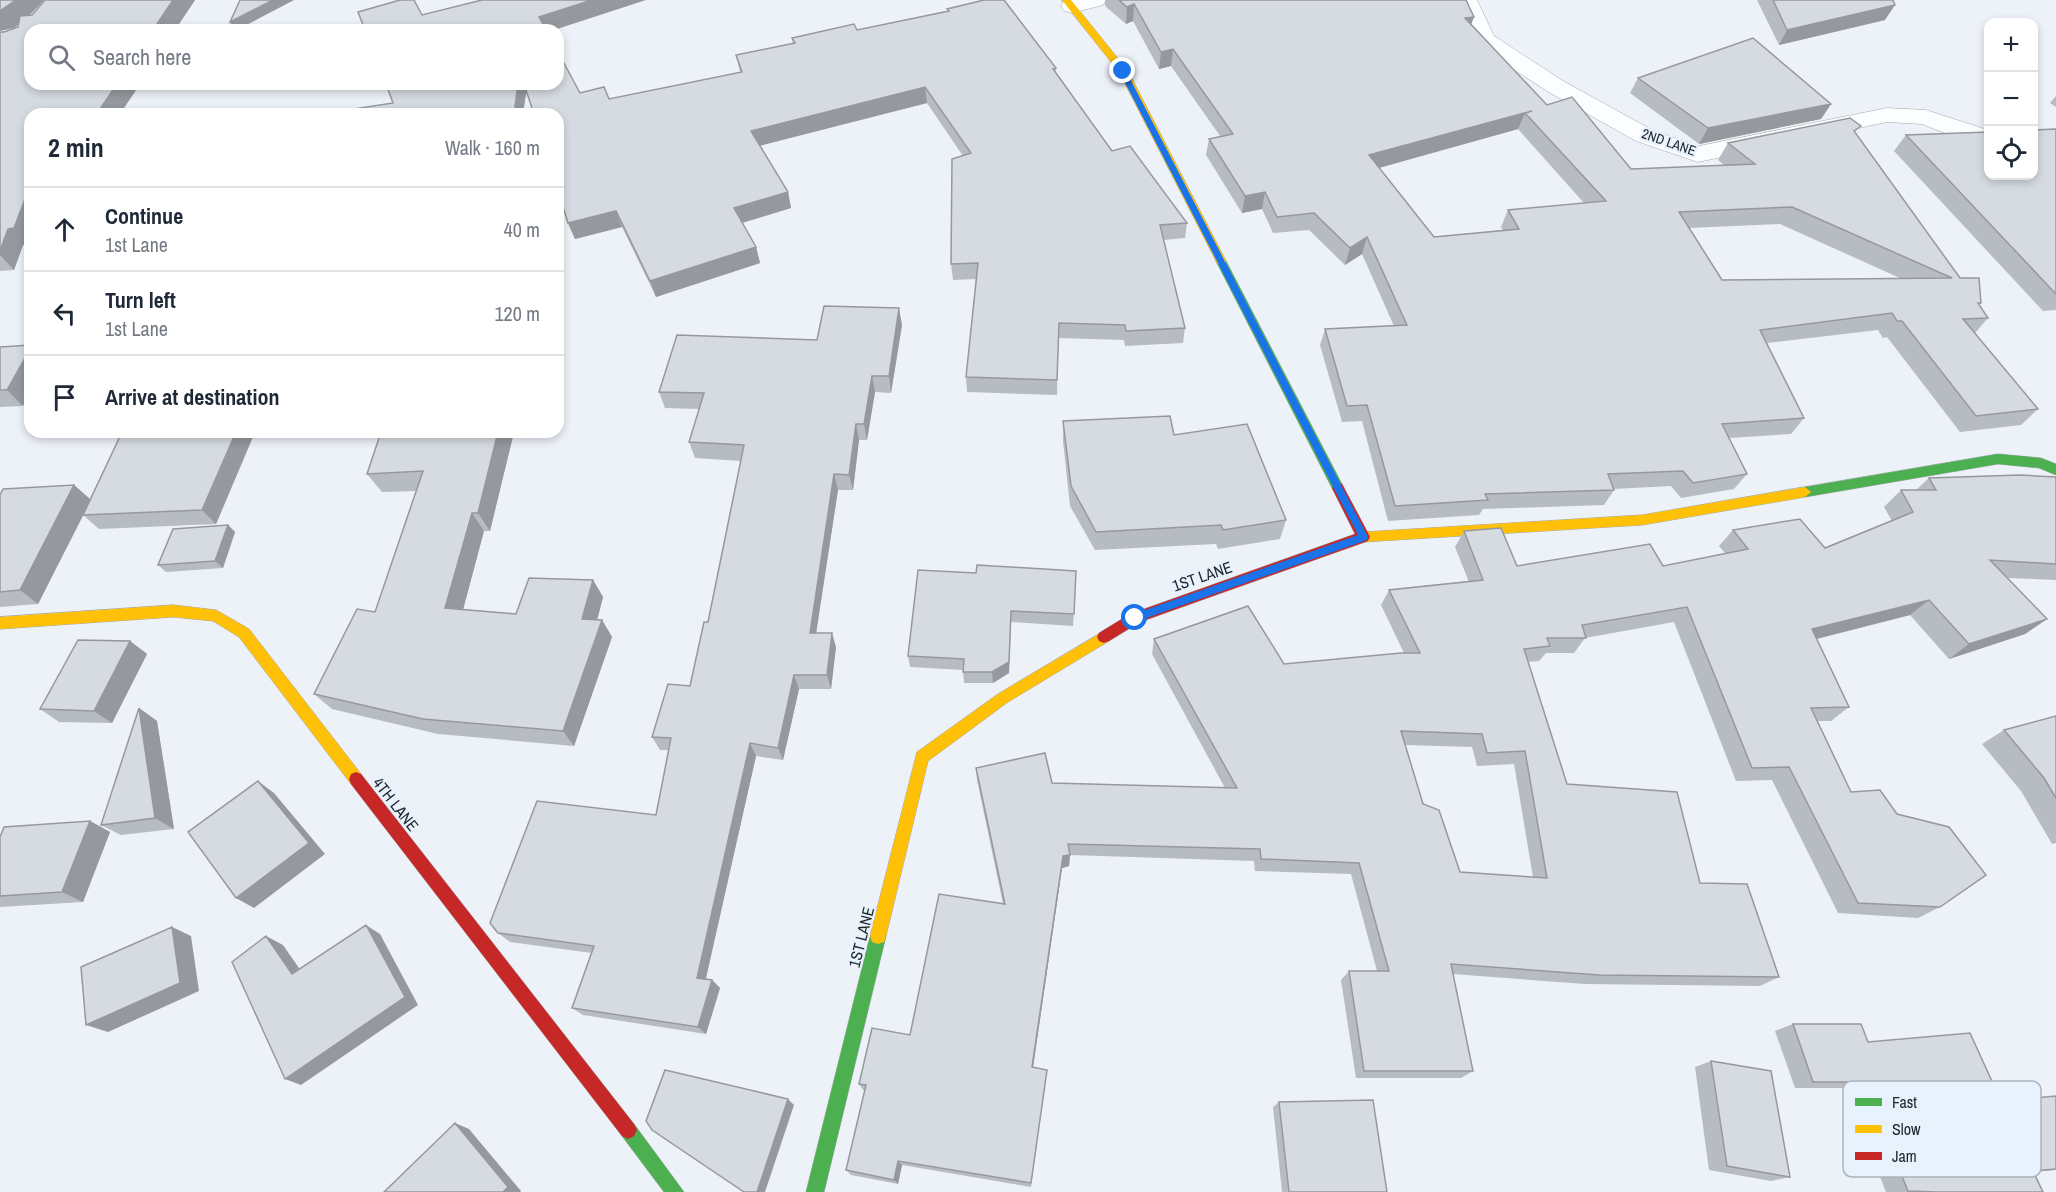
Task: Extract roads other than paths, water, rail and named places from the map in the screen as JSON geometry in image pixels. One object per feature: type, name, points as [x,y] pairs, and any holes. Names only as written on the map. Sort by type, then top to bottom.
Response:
[{"type":"street","points":[[1069,3],[1095,0]]},
{"type":"street","name":"2ND LANE","points":[[1466,0],[1484,40],[1555,86],[1645,136],[1698,154],[1887,115],[1926,117],[1959,130],[1984,136]]},
{"type":"street","points":[[1069,3],[1123,71],[1363,537]]},
{"type":"street","name":"1ST LANE","points":[[815,1192],[922,757],[1003,698],[1135,618],[1363,537],[1642,520],[1998,459],[2041,463],[2056,470]]},
{"type":"street","name":"4TH LANE","points":[[0,623],[173,611],[216,616],[244,633],[675,1192]]}]
